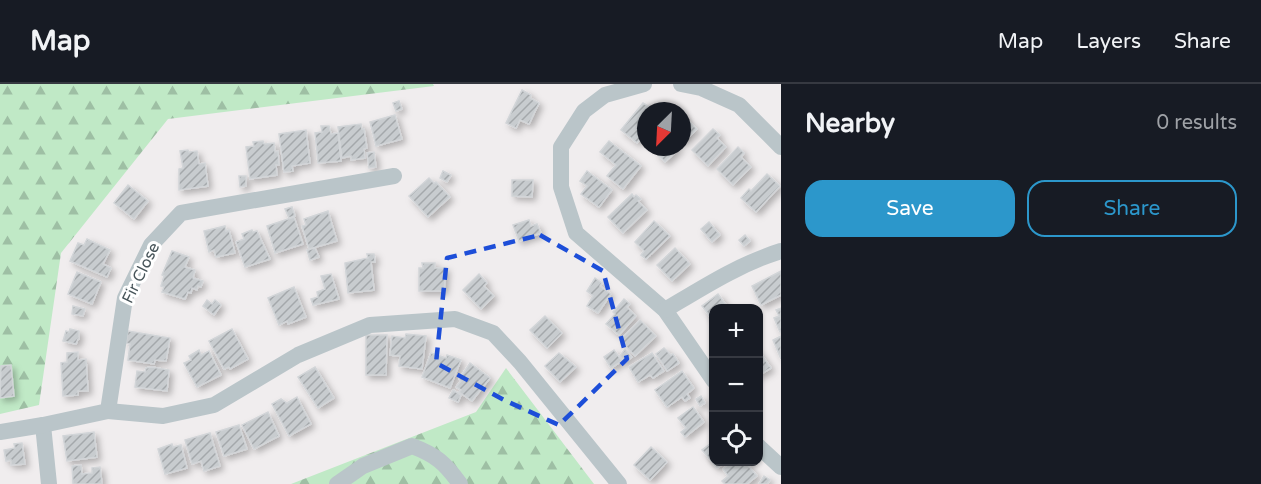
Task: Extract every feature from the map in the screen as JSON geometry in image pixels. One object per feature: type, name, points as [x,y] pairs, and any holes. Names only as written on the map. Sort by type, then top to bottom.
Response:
[{"type":"street","points":[[644,84],[605,95],[584,111],[561,147],[561,187],[576,233],[665,310],[709,374]]},
{"type":"street","points":[[681,84],[701,88],[739,105],[781,147]]},
{"type":"street","name":"Fir Close","points":[[108,411],[125,298],[151,245],[181,213],[394,176]]},
{"type":"street","points":[[665,310],[721,276],[781,251]]},
{"type":"street","points":[[0,432],[108,411],[163,416],[214,405],[298,356],[370,325],[455,319],[493,333],[520,362],[619,484]]},
{"type":"street","points":[[44,425],[49,484]]},
{"type":"street","points":[[337,484],[363,466],[412,446],[432,454],[460,484]]},
{"type":"street","points":[[763,450],[781,467]]},
{"type":"highlighted area","points":[[540,235],[603,271],[627,359],[559,425],[504,400],[436,363],[447,258]]},
{"type":"green space","points":[[0,84],[433,84],[434,86],[168,119],[61,253],[39,405],[0,414]]},
{"type":"green space","points":[[506,368],[594,484],[291,484],[476,412]]},
{"type":"building","points":[[522,90],[539,103],[529,124],[520,120],[516,128],[506,123]]},
{"type":"building","points":[[399,101],[402,109],[396,111],[393,103]]},
{"type":"building","points":[[637,110],[637,143],[621,130]]},
{"type":"building","points":[[395,115],[402,139],[376,146],[370,122]]},
{"type":"building","points":[[691,123],[697,129],[691,135]]},
{"type":"building","points":[[361,124],[367,148],[364,149],[365,158],[351,160],[351,156],[342,158],[338,127]]},
{"type":"building","points":[[321,126],[329,126],[331,134],[338,133],[341,161],[318,163],[315,133],[322,132]]},
{"type":"building","points":[[713,129],[720,135],[717,138],[726,147],[708,166],[692,150]]},
{"type":"building","points":[[306,130],[310,163],[292,166],[293,171],[284,172],[279,134]]},
{"type":"building","points":[[263,141],[264,144],[274,143],[275,152],[278,151],[277,175],[250,179],[246,147],[254,146],[253,142]]},
{"type":"building","points":[[609,141],[641,166],[623,189],[607,176],[616,165],[600,152]]},
{"type":"building","points":[[738,147],[744,153],[741,157],[751,167],[733,185],[717,169]]},
{"type":"building","points":[[188,150],[189,152],[197,151],[199,164],[205,163],[208,186],[179,190],[179,169],[183,168],[180,151]]},
{"type":"building","points":[[374,152],[376,167],[369,168],[367,153]]},
{"type":"building","points":[[659,156],[671,156],[665,162]]},
{"type":"building","points":[[443,171],[451,175],[447,182],[440,178]]},
{"type":"building","points":[[587,171],[612,190],[599,207],[581,194],[587,186],[580,181]]},
{"type":"building","points":[[767,174],[780,186],[756,212],[741,198]]},
{"type":"building","points":[[239,176],[246,176],[246,186],[240,187]]},
{"type":"building","points":[[429,178],[450,197],[428,217],[409,196]]},
{"type":"building","points":[[512,180],[533,180],[532,197],[512,196]]},
{"type":"building","points":[[128,185],[148,201],[134,219],[114,203]]},
{"type":"building","points":[[632,194],[641,199],[638,201],[647,210],[623,233],[608,217]]},
{"type":"building","points":[[292,207],[295,216],[289,218],[285,209]]},
{"type":"building","points":[[328,211],[337,241],[309,249],[302,226],[306,225],[304,219]]},
{"type":"building","points":[[294,217],[303,244],[275,253],[267,226]]},
{"type":"building","points":[[529,220],[531,226],[537,224],[541,233],[519,241],[513,225]]},
{"type":"building","points":[[654,221],[670,236],[646,259],[641,255],[644,251],[635,242]]},
{"type":"building","points":[[709,222],[720,235],[712,242],[701,229]]},
{"type":"building","points":[[225,226],[226,231],[229,230],[235,253],[216,257],[214,250],[209,252],[204,231]]},
{"type":"building","points":[[252,230],[257,231],[270,259],[245,267],[236,242],[244,239],[242,234]]},
{"type":"building","points":[[745,235],[750,241],[744,246],[739,240]]},
{"type":"building","points":[[87,239],[110,250],[103,264],[111,268],[107,277],[70,261],[78,243],[84,245]]},
{"type":"building","points":[[315,248],[319,257],[310,260],[307,250]]},
{"type":"building","points":[[675,248],[690,264],[672,281],[657,265]]},
{"type":"building","points":[[172,251],[189,257],[185,267],[195,270],[193,278],[203,281],[197,290],[192,288],[191,293],[188,292],[185,299],[162,292],[164,276],[162,275]]},
{"type":"building","points":[[367,254],[374,254],[375,262],[371,262],[374,290],[348,293],[345,263],[368,258]]},
{"type":"building","points":[[422,263],[435,263],[435,268],[446,268],[444,291],[419,291],[419,268],[423,268]]},
{"type":"building","points":[[781,271],[781,295],[761,304],[752,286]]},
{"type":"building","points":[[77,272],[101,282],[92,304],[68,294]]},
{"type":"building","points":[[331,274],[339,299],[313,305],[311,299],[318,297],[317,292],[325,289],[321,276]]},
{"type":"building","points":[[479,274],[487,283],[484,286],[494,296],[481,309],[463,290]]},
{"type":"building","points":[[595,278],[602,283],[600,286],[611,294],[598,313],[587,306],[593,296],[587,291]]},
{"type":"building","points":[[294,287],[306,317],[279,325],[268,298]]},
{"type":"building","points":[[718,294],[725,304],[709,304],[709,315],[702,306]]},
{"type":"building","points":[[624,299],[630,304],[627,307],[636,316],[619,335],[606,324]]},
{"type":"building","points":[[207,300],[212,304],[215,300],[221,305],[214,315],[203,306]]},
{"type":"building","points":[[73,306],[85,309],[83,316],[72,314]]},
{"type":"building","points":[[781,308],[780,332],[774,318],[779,316],[776,310]]},
{"type":"building","points":[[545,316],[562,333],[547,348],[530,330]]},
{"type":"building","points":[[640,320],[656,336],[635,356],[620,340]]},
{"type":"building","points":[[70,329],[79,331],[76,344],[63,341],[66,331],[69,332]]},
{"type":"building","points":[[232,329],[248,359],[230,369],[229,367],[224,369],[209,341]]},
{"type":"building","points":[[128,331],[170,338],[166,361],[155,360],[154,364],[128,360],[130,344],[126,343]]},
{"type":"building","points":[[406,334],[426,336],[422,369],[399,366],[400,356],[390,355],[392,336],[405,338]]},
{"type":"building","points":[[366,335],[387,335],[386,375],[366,375]]},
{"type":"building","points":[[781,336],[781,359],[773,340]]},
{"type":"building","points":[[664,348],[671,355],[673,354],[679,363],[667,371],[656,354]]},
{"type":"building","points":[[625,349],[632,357],[625,362],[620,356]]},
{"type":"building","points":[[199,350],[201,355],[209,351],[221,375],[197,387],[184,363],[191,360],[189,356]]},
{"type":"building","points":[[614,350],[622,361],[611,368],[604,357]]},
{"type":"building","points":[[78,352],[78,360],[86,359],[88,391],[78,391],[78,395],[63,396],[61,363],[67,362],[67,353]]},
{"type":"building","points":[[431,353],[461,360],[450,388],[422,377]]},
{"type":"building","points":[[559,353],[576,367],[560,382],[545,366]]},
{"type":"building","points":[[652,353],[664,371],[653,378],[650,375],[638,382],[629,367]]},
{"type":"building","points":[[763,357],[771,368],[763,373]]},
{"type":"building","points":[[470,363],[490,378],[472,401],[456,387]]},
{"type":"building","points":[[11,365],[14,396],[0,398],[1,366]]},
{"type":"building","points":[[315,367],[334,398],[318,408],[298,377]]},
{"type":"building","points":[[146,368],[169,370],[167,391],[135,387],[137,371],[145,372]]},
{"type":"building","points":[[682,371],[694,388],[687,394],[690,398],[685,401],[682,397],[667,407],[655,390]]},
{"type":"building","points":[[453,390],[461,395],[458,402],[449,398]]},
{"type":"building","points":[[701,396],[705,403],[700,406],[696,399]]},
{"type":"building","points":[[297,397],[311,424],[289,436],[272,404],[281,399],[287,403]]},
{"type":"building","points":[[693,407],[704,422],[685,437],[681,432],[686,428],[678,418]]},
{"type":"building","points":[[268,412],[279,436],[254,449],[242,425]]},
{"type":"building","points":[[239,425],[247,449],[224,456],[216,432]]},
{"type":"building","points":[[94,432],[97,457],[67,461],[63,436]]},
{"type":"building","points":[[210,433],[220,466],[204,471],[201,461],[192,464],[185,440]]},
{"type":"building","points":[[22,443],[25,464],[11,465],[11,460],[6,461],[4,450],[15,448],[14,444]]},
{"type":"building","points":[[172,444],[173,447],[181,445],[187,468],[165,474],[158,449]]},
{"type":"building","points":[[709,445],[709,458],[702,450]]},
{"type":"building","points":[[651,447],[667,462],[650,480],[634,465]]},
{"type":"building","points":[[81,465],[82,474],[92,473],[92,468],[100,467],[102,484],[73,484],[72,466]]},
{"type":"building","points":[[727,466],[748,466],[757,476],[747,484],[725,484],[722,481],[728,476],[723,469]]},
{"type":"building","points":[[764,476],[770,480],[767,484],[759,484]]}]
